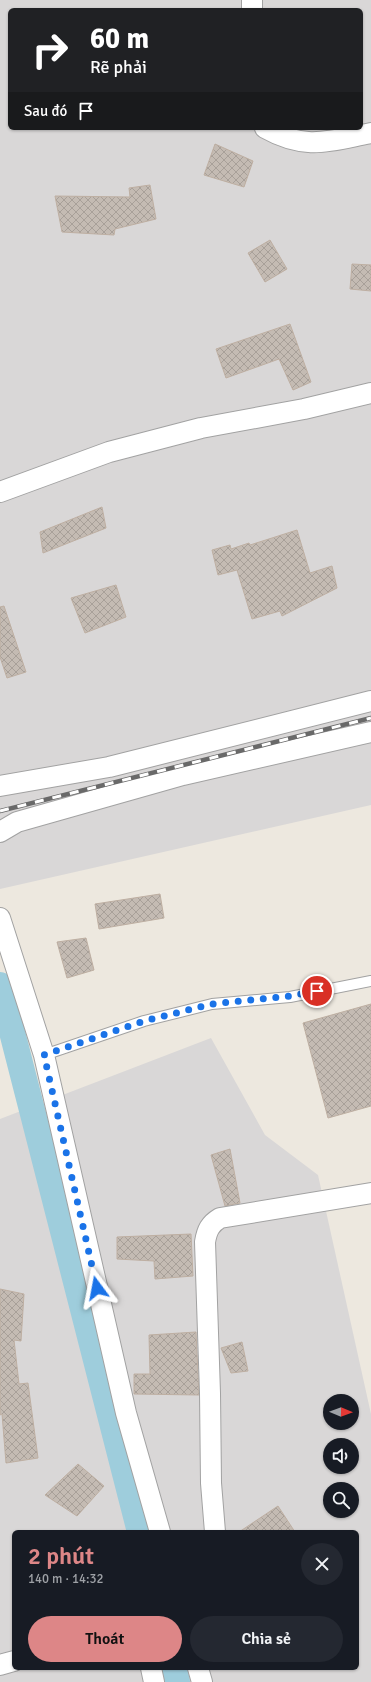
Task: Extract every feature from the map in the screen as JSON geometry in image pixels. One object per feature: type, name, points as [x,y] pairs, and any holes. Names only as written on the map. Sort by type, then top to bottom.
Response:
[{"type":"street","points":[[269,130],[283,137],[303,142],[317,143],[371,133]]},
{"type":"street","points":[[0,492],[109,452],[200,428],[304,409],[371,393]]},
{"type":"street","points":[[0,786],[109,767],[371,701]]},
{"type":"street","points":[[0,832],[17,822],[183,775],[371,732]]},
{"type":"street","points":[[0,918],[44,1055],[126,1413],[159,1530]]},
{"type":"street","points":[[215,1530],[211,1483],[210,1393],[205,1242],[206,1231],[212,1222],[220,1218],[371,1193]]},
{"type":"street","points":[[0,1665],[12,1662]]},
{"type":"street","points":[[151,1670],[154,1682]]},
{"type":"street","points":[[199,1670],[202,1682]]},
{"type":"lane","points":[[44,1055],[144,1021],[212,1004],[290,996],[371,981]]},
{"type":"shaded area","points":[[0,0],[371,0],[371,805],[0,889]]},
{"type":"shaded area","points":[[211,1038],[265,1135],[318,1175],[371,1414],[371,1682],[0,1682],[0,1119]]},
{"type":"building","points":[[215,144],[253,161],[244,187],[204,175]]},
{"type":"building","points":[[150,185],[156,219],[115,229],[114,235],[62,232],[55,196],[130,197],[129,188]]},
{"type":"building","points":[[270,240],[287,269],[265,282],[248,253]]},
{"type":"building","points":[[352,264],[371,265],[371,291],[350,289]]},
{"type":"building","points":[[290,324],[311,382],[293,390],[279,359],[226,378],[216,349]]},
{"type":"building","points":[[102,507],[106,528],[43,553],[40,532]]},
{"type":"building","points":[[297,530],[310,573],[332,566],[337,588],[282,616],[280,611],[252,619],[237,570],[218,575],[212,550],[230,545],[231,549],[249,543],[250,545]]},
{"type":"building","points":[[116,585],[126,617],[85,633],[71,598]]},
{"type":"building","points":[[4,606],[26,672],[7,678],[0,657],[0,607]]},
{"type":"building","points":[[160,894],[164,918],[99,929],[95,904]]},
{"type":"building","points":[[86,938],[94,970],[67,978],[57,942]]},
{"type":"building","points":[[371,1004],[371,1106],[328,1118],[303,1023]]},
{"type":"building","points":[[230,1149],[240,1203],[225,1206],[211,1155]]},
{"type":"building","points":[[191,1234],[193,1276],[155,1279],[154,1261],[117,1259],[117,1237]]},
{"type":"building","points":[[0,1289],[24,1294],[21,1341],[14,1340],[19,1384],[28,1383],[38,1458],[6,1463],[2,1414],[0,1415]]},
{"type":"building","points":[[196,1332],[199,1395],[134,1394],[134,1374],[150,1374],[149,1335]]},
{"type":"building","points":[[242,1342],[248,1371],[231,1373],[221,1348]]},
{"type":"building","points":[[78,1464],[104,1486],[77,1516],[45,1495]]},
{"type":"building","points":[[278,1506],[294,1530],[242,1530]]},
{"type":"waterway","points":[[0,985],[139,1530]]},
{"type":"waterway","points":[[174,1670],[177,1682]]},
{"type":"railway","points":[[0,811],[371,718]]},
{"type":"route","points":[[97,1288],[44,1055],[144,1021],[212,1004],[238,1003],[317,991]]}]
